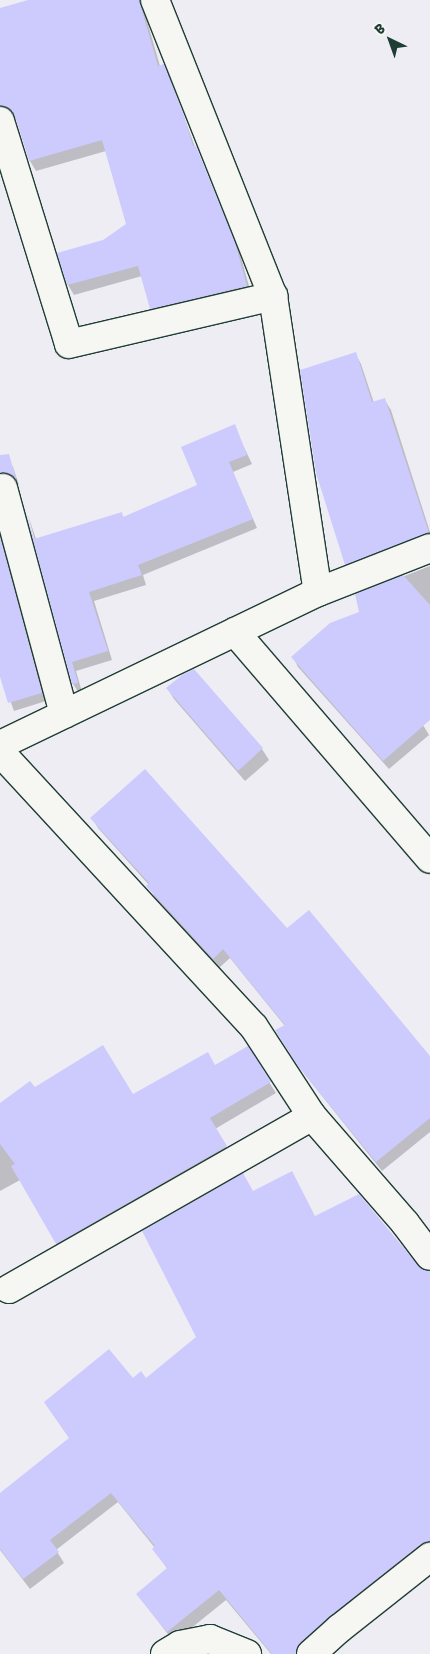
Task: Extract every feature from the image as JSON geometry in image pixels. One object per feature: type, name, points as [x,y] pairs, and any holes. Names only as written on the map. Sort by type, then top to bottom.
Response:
[{"type":"street","points":[[155,0],[273,296],[318,592]]},
{"type":"street","points":[[0,121],[69,344],[273,296]]},
{"type":"street","points":[[4,488],[64,714]]},
{"type":"street","points":[[0,744],[318,592],[428,551]]},
{"type":"street","points":[[235,632],[430,859]]},
{"type":"street","points":[[0,752],[254,1027],[312,1116],[405,1223],[430,1256]]},
{"type":"street","points":[[9,1289],[312,1116]]},
{"type":"street","points":[[311,1654],[340,1628],[430,1557]]},
{"type":"street","points":[[165,1654],[180,1646],[210,1639],[247,1654]]},
{"type":"building","points":[[28,0],[139,0],[158,66],[164,64],[184,116],[193,146],[196,146],[235,242],[247,286],[150,309],[138,266],[67,285],[57,253],[103,240],[126,224],[102,140],[29,161],[15,116],[10,109],[0,106],[0,8]]},
{"type":"building","points":[[356,352],[372,402],[385,398],[429,533],[345,565],[316,473],[300,370]]},
{"type":"building","points":[[235,424],[247,455],[229,462],[253,519],[138,565],[142,575],[89,592],[108,651],[72,662],[78,683],[72,684],[22,500],[34,539],[122,512],[123,517],[197,485],[181,447]]},
{"type":"building","points":[[9,454],[17,482],[7,473],[0,473],[0,455]]},
{"type":"building","points":[[0,537],[42,693],[8,703],[0,677]]},
{"type":"building","points":[[403,575],[430,605],[430,720],[383,761],[291,657],[330,623],[359,612],[355,594]]},
{"type":"building","points":[[194,669],[263,748],[238,771],[166,688],[182,675]]},
{"type":"building","points":[[145,769],[287,928],[309,910],[430,1056],[430,1118],[376,1162],[298,1066],[275,1030],[285,1025],[223,949],[213,959],[146,886],[149,883],[90,818]]},
{"type":"building","points":[[103,1045],[133,1094],[208,1052],[215,1065],[248,1046],[271,1082],[210,1118],[227,1146],[56,1244],[11,1166],[15,1164],[0,1144],[0,1103],[30,1081],[35,1087]]},
{"type":"building","points":[[292,1171],[315,1216],[359,1194],[418,1265],[430,1271],[430,1542],[420,1545],[330,1616],[301,1642],[296,1654],[272,1654],[219,1590],[167,1632],[136,1594],[167,1568],[152,1549],[155,1546],[111,1493],[50,1540],[59,1552],[23,1579],[0,1549],[0,1493],[69,1438],[44,1402],[109,1349],[133,1378],[141,1371],[146,1378],[196,1337],[142,1231],[243,1173],[253,1191]]}]
